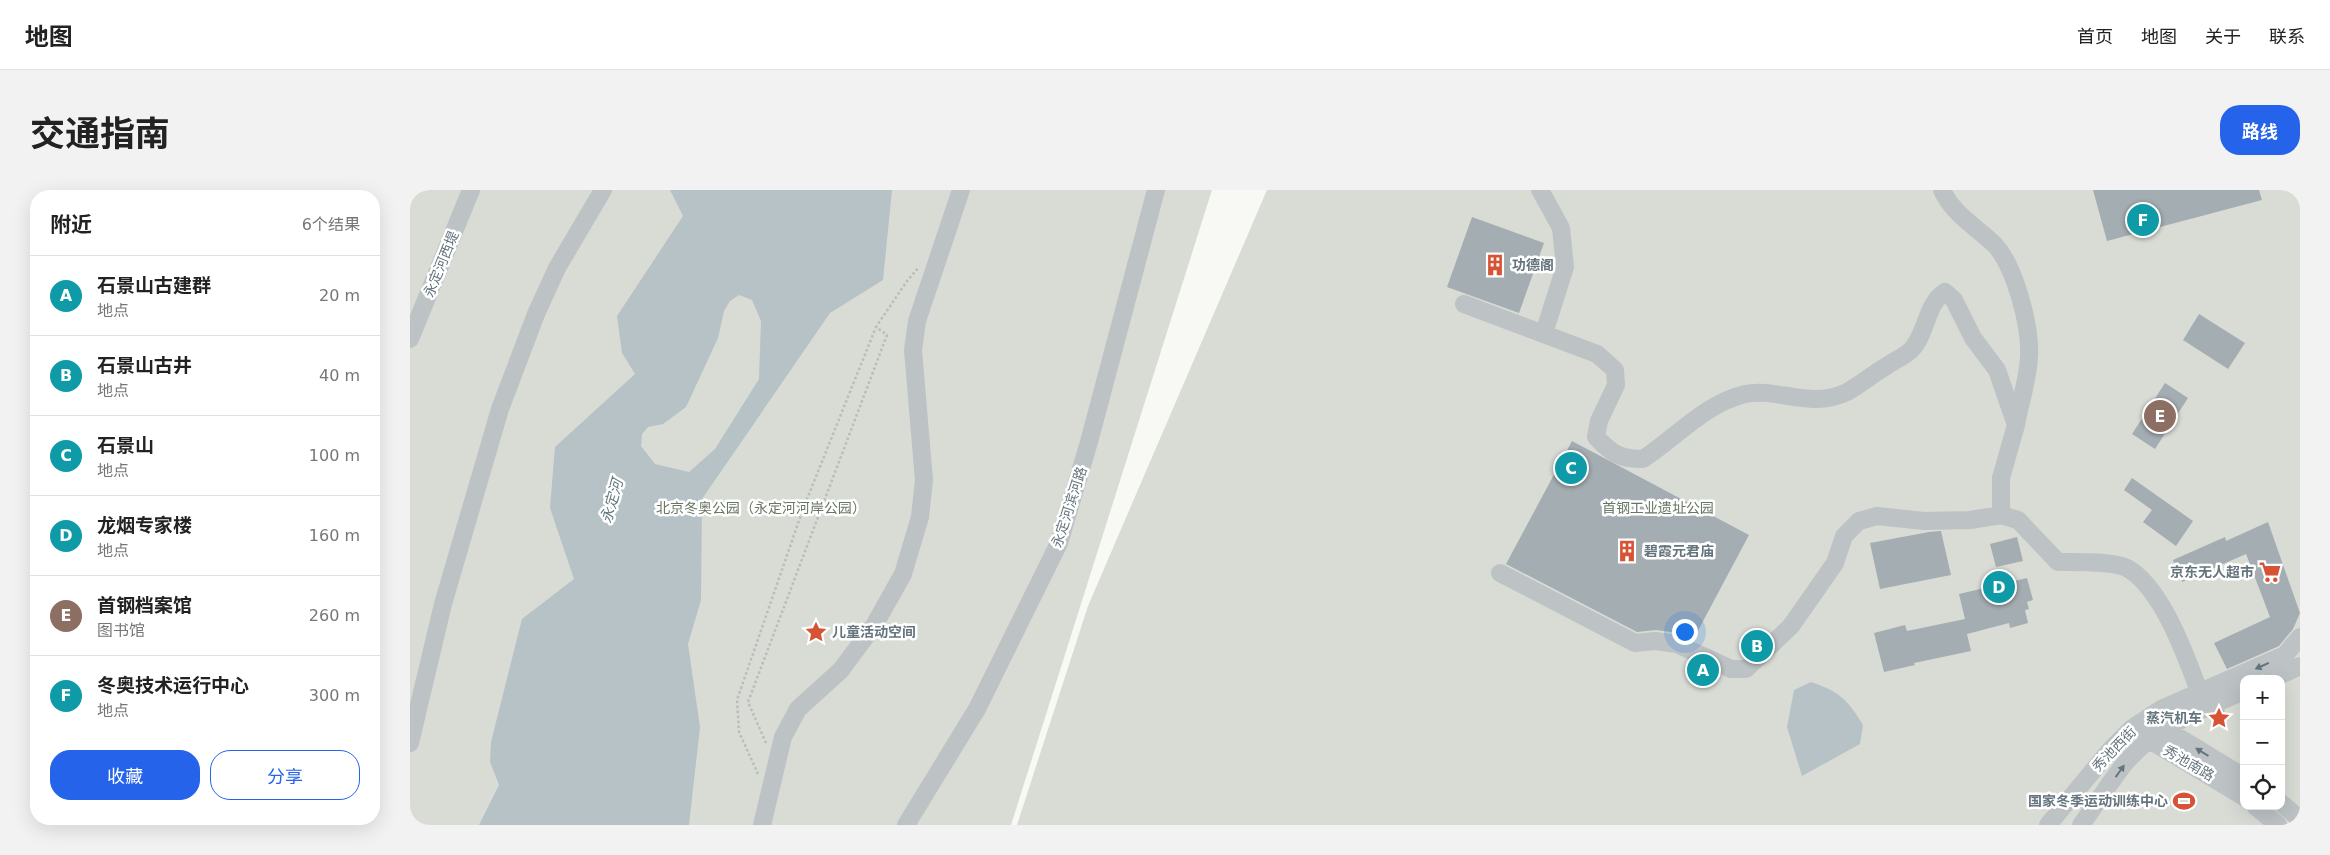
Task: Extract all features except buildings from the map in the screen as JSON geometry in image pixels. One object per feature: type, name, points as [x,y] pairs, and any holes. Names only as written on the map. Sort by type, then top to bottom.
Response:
[{"type":"street","name":"永定河西堤","points":[[410,339],[472,190]]},
{"type":"street","points":[[410,744],[443,604],[500,409],[536,314],[557,268],[603,190]]},
{"type":"street","points":[[762,825],[783,737],[798,709],[841,670],[875,624],[903,574],[920,516],[924,480],[913,350],[917,321],[961,190]]},
{"type":"street","name":"永定河滨河路","points":[[906,825],[977,709],[1059,543],[1089,442],[1156,190]]},
{"type":"street","points":[[1540,190],[1561,228],[1565,267],[1544,334]]},
{"type":"street","points":[[1942,190],[1968,224],[1995,246],[2012,272],[2021,298],[2029,356],[2016,425],[2001,478],[2001,516]]},
{"type":"street","points":[[1464,304],[1597,354],[1615,370],[1616,385],[1599,421],[1596,437],[1608,450],[1626,459],[1643,460],[1694,420],[1718,404],[1747,394],[1768,394],[1804,400],[1827,398],[1847,392],[1911,351],[1923,332],[1936,297],[1945,292],[1954,300],[1973,338],[1997,370],[2016,425]]},
{"type":"street","points":[[1500,573],[1635,643],[1655,641],[1677,644],[1731,669],[1746,669],[1791,626],[1835,563],[1844,536],[1859,521],[1877,516],[1924,521],[1970,520],[2001,516],[2018,520],[2058,562],[2094,563],[2126,568],[2146,583],[2163,606],[2203,701]]},
{"type":"street","name":"秀池西街","points":[[2081,825],[2127,761],[2165,729],[2203,701],[2285,655],[2300,637]]},
{"type":"street","points":[[2281,675],[2300,666]]},
{"type":"street","name":"秀池西街","points":[[2048,825],[2111,749],[2146,719],[2203,701],[2240,692]]},
{"type":"street","name":"秀池南路","points":[[2146,719],[2240,774]]},
{"type":"street","name":"秀池南路","points":[[2146,719],[2151,741],[2240,795]]},
{"type":"street","points":[[2285,806],[2300,819]]},
{"type":"street","points":[[2261,810],[2278,825]]},
{"type":"path","points":[[771,786],[758,776],[739,732],[738,700],[803,509],[876,327],[907,281],[923,262]]},
{"type":"path","points":[[776,764],[748,702],[887,335],[876,327]]},
{"type":"green space","name":"北京冬奥公园（永定河河岸公园）","points":[[410,190],[1212,190],[1011,825],[410,825]]},
{"type":"green space","name":"首钢工业遗址公园","points":[[1267,190],[2300,190],[2300,825],[1017,825],[1088,606]]},
{"type":"water","name":"永定河","points":[[670,190],[892,190],[883,280],[830,313],[702,499],[701,600],[688,644],[700,727],[689,825],[479,825],[499,785],[490,762],[491,742],[522,619],[574,579],[550,508],[555,447],[635,374],[622,353],[617,316],[683,216]],"holes":[[[739,295],[752,300],[761,321],[759,379],[715,449],[689,472],[655,464],[641,446],[642,434],[648,427],[663,424],[686,407],[718,338],[724,311],[730,301]]]},
{"type":"water","points":[[1811,682],[1836,693],[1847,703],[1863,725],[1860,744],[1802,776],[1787,727],[1794,690]]},
{"type":"railway","points":[[2214,725],[2223,710]]},
{"type":"place","name":"冬奥技术运行中心","points":[[2143,220]]},
{"type":"place","name":"功德阁","points":[[1495,265]]},
{"type":"place","name":"首钢档案馆","points":[[2160,416]]},
{"type":"place","name":"石景山","points":[[1571,468]]},
{"type":"place","name":"碧霞元君庙","points":[[1627,551]]},
{"type":"place","name":"京东无人超市","points":[[2270,572]]},
{"type":"place","name":"龙烟专家楼","points":[[1999,587]]},
{"type":"place","name":"儿童活动空间","points":[[816,632]]},
{"type":"place","name":"石景山古井","points":[[1757,646]]},
{"type":"place","name":"石景山古建群","points":[[1703,670]]},
{"type":"place","name":"蒸汽机车","points":[[2219,718]]},
{"type":"place","name":"国家冬季运动训练中心","points":[[2184,801]]}]
